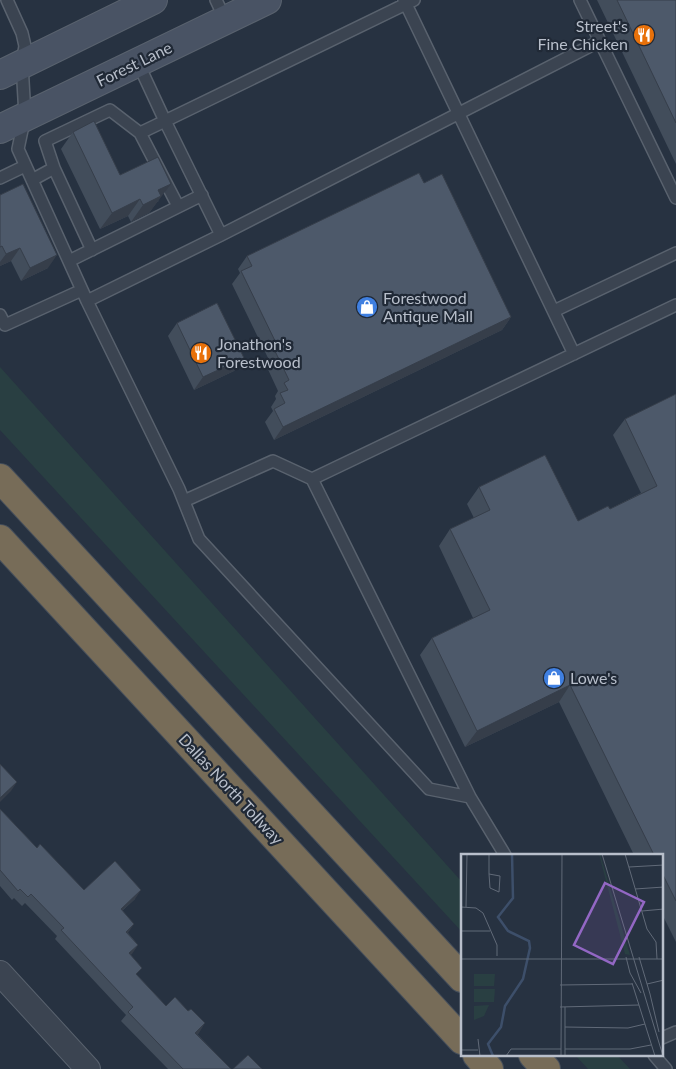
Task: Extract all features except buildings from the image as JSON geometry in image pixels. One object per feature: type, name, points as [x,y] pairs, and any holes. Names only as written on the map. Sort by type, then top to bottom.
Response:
[{"type":"highway","points":[[0,478],[461,977]]},
{"type":"highway","name":"Dallas North Tollway","points":[[0,539],[461,1039]]},
{"type":"highway","points":[[478,1056],[489,1069]]},
{"type":"highway","points":[[534,1056],[546,1069]]},
{"type":"main road","points":[[11,69],[154,0]]},
{"type":"main road","name":"Forest Lane","points":[[0,128],[138,63],[221,10],[267,0]]},
{"type":"street","points":[[0,972],[83,1067]]},
{"type":"lane","points":[[7,0],[22,33],[25,46],[11,69],[25,116],[18,149],[87,301],[184,501],[199,539],[429,790],[470,797]]},
{"type":"lane","points":[[580,0],[676,198]]},
{"type":"lane","points":[[140,134],[408,1],[459,114],[574,354]]},
{"type":"lane","points":[[87,301],[221,235],[600,41]]},
{"type":"lane","points":[[138,63],[221,235]]},
{"type":"lane","points":[[92,250],[54,168],[45,141],[110,110],[140,134],[178,206]]},
{"type":"lane","points":[[0,178],[25,166]]},
{"type":"lane","points":[[32,180],[54,168]]},
{"type":"lane","points":[[69,261],[202,195]]},
{"type":"lane","points":[[554,311],[676,253]]},
{"type":"lane","points":[[0,315],[5,325],[82,290]]},
{"type":"lane","points":[[312,479],[676,305]]},
{"type":"lane","points":[[184,501],[273,461],[312,479],[470,797],[504,854]]},
{"type":"lane","points":[[664,1037],[676,1032]]},
{"type":"lane","points":[[655,1056],[666,1069]]},
{"type":"green space","points":[[0,367],[461,881],[461,931],[0,430]]},
{"type":"green space","points":[[576,1056],[618,1056],[630,1069],[588,1069]]},
{"type":"place","name":"Street's Fine Chicken","points":[[644,35]]},
{"type":"place","name":"Forestwood Antique Mall","points":[[367,307]]},
{"type":"place","name":"Jonathon's Forestwood","points":[[201,353]]},
{"type":"place","name":"Lowe's","points":[[554,678]]}]
